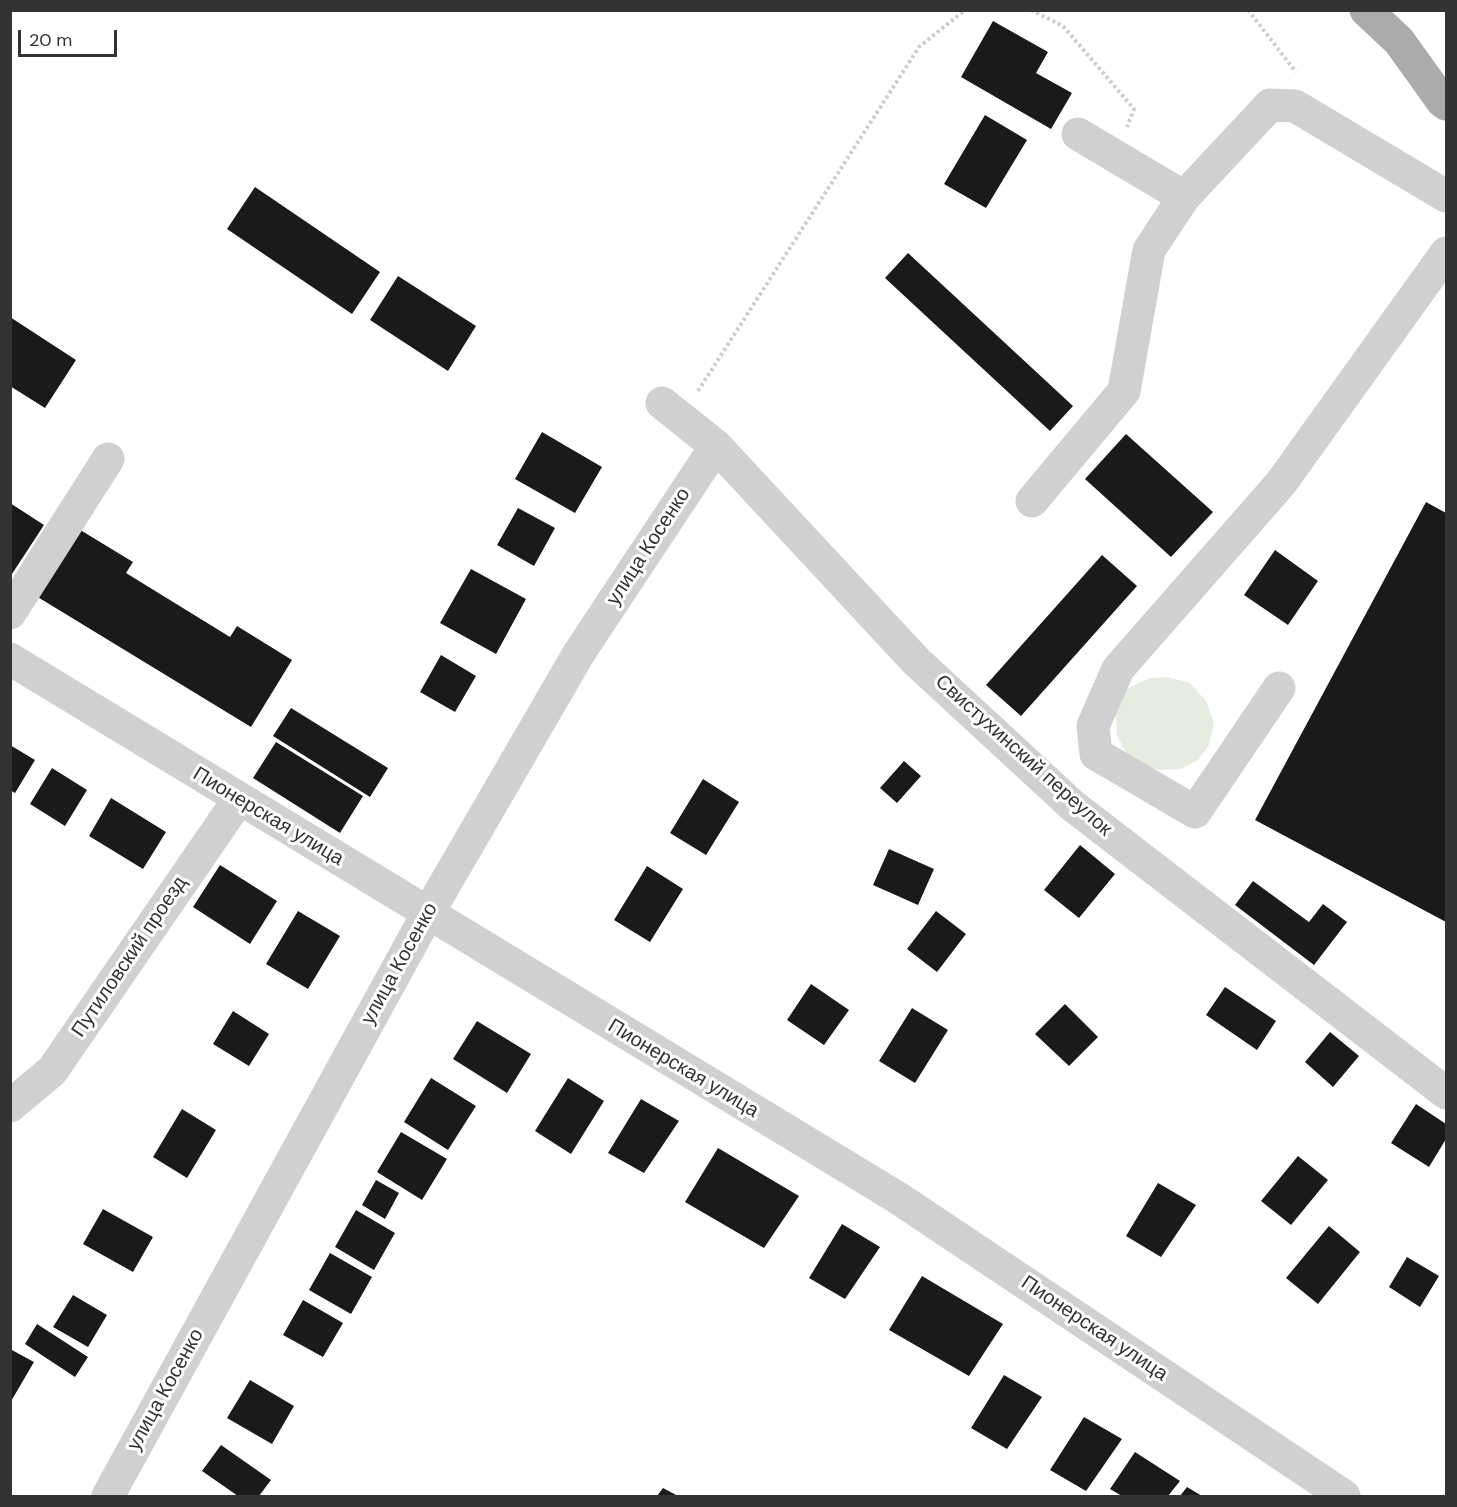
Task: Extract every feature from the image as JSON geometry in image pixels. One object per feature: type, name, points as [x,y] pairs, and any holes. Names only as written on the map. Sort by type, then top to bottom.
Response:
[{"type":"main road","points":[[1366,10],[1399,41],[1446,104]]},
{"type":"street","points":[[1032,501],[1124,391],[1149,250],[1184,197],[1270,105],[1295,106],[1446,196]]},
{"type":"street","points":[[1078,134],[1184,197]]},
{"type":"street","points":[[1279,688],[1195,812],[1096,754],[1092,726],[1118,669],[1281,483],[1446,253]]},
{"type":"street","name":"Свистухинский переулок","points":[[662,403],[716,446],[916,662],[1073,806],[1446,1094]]},
{"type":"street","name":"улица Косенко","points":[[108,1497],[427,915],[579,653],[716,446]]},
{"type":"street","points":[[10,613],[108,459]]},
{"type":"street","name":"Пионерская улица","points":[[10,659],[427,915],[898,1198],[1306,1485],[1344,1497]]},
{"type":"street","name":"Путиловский проезд","points":[[10,1106],[52,1071],[239,799]]},
{"type":"path","points":[[697,393],[919,47],[965,10]]},
{"type":"path","points":[[1031,10],[1063,26],[1134,109],[1114,155]]},
{"type":"shaded area","points":[[1167,677],[1190,683],[1206,701],[1214,723],[1209,745],[1198,760],[1181,769],[1160,770],[1142,766],[1126,753],[1117,735],[1116,716],[1120,701],[1128,688],[1150,678]]},
{"type":"building","points":[[993,21],[1048,52],[1036,73],[1072,93],[1051,129],[961,77]]},
{"type":"building","points":[[985,115],[1027,140],[986,208],[944,184]]},
{"type":"building","points":[[255,187],[380,272],[352,314],[227,229]]},
{"type":"building","points":[[908,253],[1073,406],[1050,431],[885,278]]},
{"type":"building","points":[[398,276],[476,326],[448,371],[370,320]]},
{"type":"building","points":[[10,317],[76,360],[45,408],[10,386]]},
{"type":"building","points":[[542,432],[602,467],[575,513],[515,479]]},
{"type":"building","points":[[1126,434],[1213,512],[1171,557],[1085,479]]},
{"type":"building","points":[[1426,502],[1446,513],[1446,922],[1255,820]]},
{"type":"building","points":[[10,503],[44,525],[10,577]]},
{"type":"building","points":[[518,508],[555,528],[534,566],[497,545]]},
{"type":"building","points":[[77,528],[133,562],[126,573],[230,637],[237,626],[292,660],[251,727],[36,596]]},
{"type":"building","points":[[1275,550],[1318,581],[1288,625],[1244,595]]},
{"type":"building","points":[[1102,555],[1137,586],[1021,716],[986,685]]},
{"type":"building","points":[[471,569],[526,599],[496,654],[440,623]]},
{"type":"building","points":[[441,655],[476,676],[455,712],[420,692]]},
{"type":"building","points":[[291,708],[388,768],[370,797],[273,736]]},
{"type":"building","points":[[276,742],[363,796],[340,833],[253,778]]},
{"type":"building","points":[[10,745],[35,760],[15,793],[10,790]]},
{"type":"building","points":[[904,761],[921,776],[897,803],[880,788]]},
{"type":"building","points":[[52,768],[87,790],[65,826],[30,804]]},
{"type":"building","points":[[703,779],[739,802],[706,855],[670,833]]},
{"type":"building","points":[[111,798],[166,832],[143,869],[89,836]]},
{"type":"building","points":[[1080,845],[1115,874],[1079,918],[1044,890]]},
{"type":"building","points":[[889,849],[934,869],[918,905],[873,885]]},
{"type":"building","points":[[220,865],[277,901],[250,944],[193,907]]},
{"type":"building","points":[[647,866],[683,889],[650,942],[614,920]]},
{"type":"building","points":[[1253,881],[1309,922],[1323,904],[1347,922],[1314,965],[1235,905]]},
{"type":"building","points":[[298,911],[340,936],[308,989],[266,964]]},
{"type":"building","points":[[936,911],[966,934],[937,972],[907,949]]},
{"type":"building","points":[[811,984],[849,1010],[824,1045],[787,1020]]},
{"type":"building","points":[[1225,987],[1276,1021],[1257,1050],[1206,1015]]},
{"type":"building","points":[[1065,1004],[1098,1037],[1069,1066],[1035,1034]]},
{"type":"building","points":[[912,1008],[948,1030],[915,1083],[879,1061]]},
{"type":"building","points":[[233,1011],[269,1034],[249,1066],[213,1044]]},
{"type":"building","points":[[477,1021],[531,1054],[507,1093],[453,1059]]},
{"type":"building","points":[[1330,1032],[1359,1056],[1333,1087],[1305,1062]]},
{"type":"building","points":[[431,1078],[476,1106],[448,1150],[404,1122]]},
{"type":"building","points":[[568,1078],[604,1101],[571,1154],[535,1131]]},
{"type":"building","points":[[641,1099],[679,1121],[644,1173],[608,1153]]},
{"type":"building","points":[[1416,1104],[1446,1124],[1446,1139],[1429,1167],[1391,1143]]},
{"type":"building","points":[[182,1109],[216,1130],[187,1178],[153,1157]]},
{"type":"building","points":[[401,1132],[447,1159],[422,1200],[377,1172]]},
{"type":"building","points":[[718,1148],[799,1196],[764,1248],[685,1202]]},
{"type":"building","points":[[1298,1156],[1328,1180],[1291,1225],[1261,1201]]},
{"type":"building","points":[[376,1180],[399,1193],[385,1219],[362,1205]]},
{"type":"building","points":[[1158,1183],[1196,1205],[1161,1257],[1126,1236]]},
{"type":"building","points":[[103,1209],[153,1237],[133,1272],[83,1244]]},
{"type":"building","points":[[356,1210],[395,1233],[374,1270],[335,1247]]},
{"type":"building","points":[[842,1224],[880,1247],[845,1299],[809,1278]]},
{"type":"building","points":[[1329,1226],[1360,1252],[1318,1304],[1286,1278]]},
{"type":"building","points":[[330,1253],[372,1277],[351,1314],[309,1290]]},
{"type":"building","points":[[1407,1257],[1439,1276],[1420,1307],[1389,1287]]},
{"type":"building","points":[[922,1276],[1003,1324],[969,1376],[889,1330]]},
{"type":"building","points":[[73,1295],[107,1315],[88,1347],[53,1327]]},
{"type":"building","points":[[303,1300],[343,1323],[323,1357],[283,1335]]},
{"type":"building","points":[[37,1324],[88,1357],[75,1377],[25,1344]]},
{"type":"building","points":[[10,1349],[34,1362],[10,1403]]},
{"type":"building","points":[[1004,1375],[1042,1397],[1007,1449],[971,1428]]},
{"type":"building","points":[[250,1380],[294,1406],[272,1444],[227,1418]]},
{"type":"building","points":[[1084,1417],[1122,1439],[1086,1491],[1050,1470]]},
{"type":"building","points":[[221,1445],[271,1480],[259,1496],[238,1496],[202,1471]]},
{"type":"building","points":[[1135,1452],[1180,1481],[1168,1496],[1122,1496],[1110,1489]]},
{"type":"building","points":[[1187,1487],[1202,1496],[1180,1496]]},
{"type":"building","points":[[663,1488],[678,1496],[657,1496]]}]
